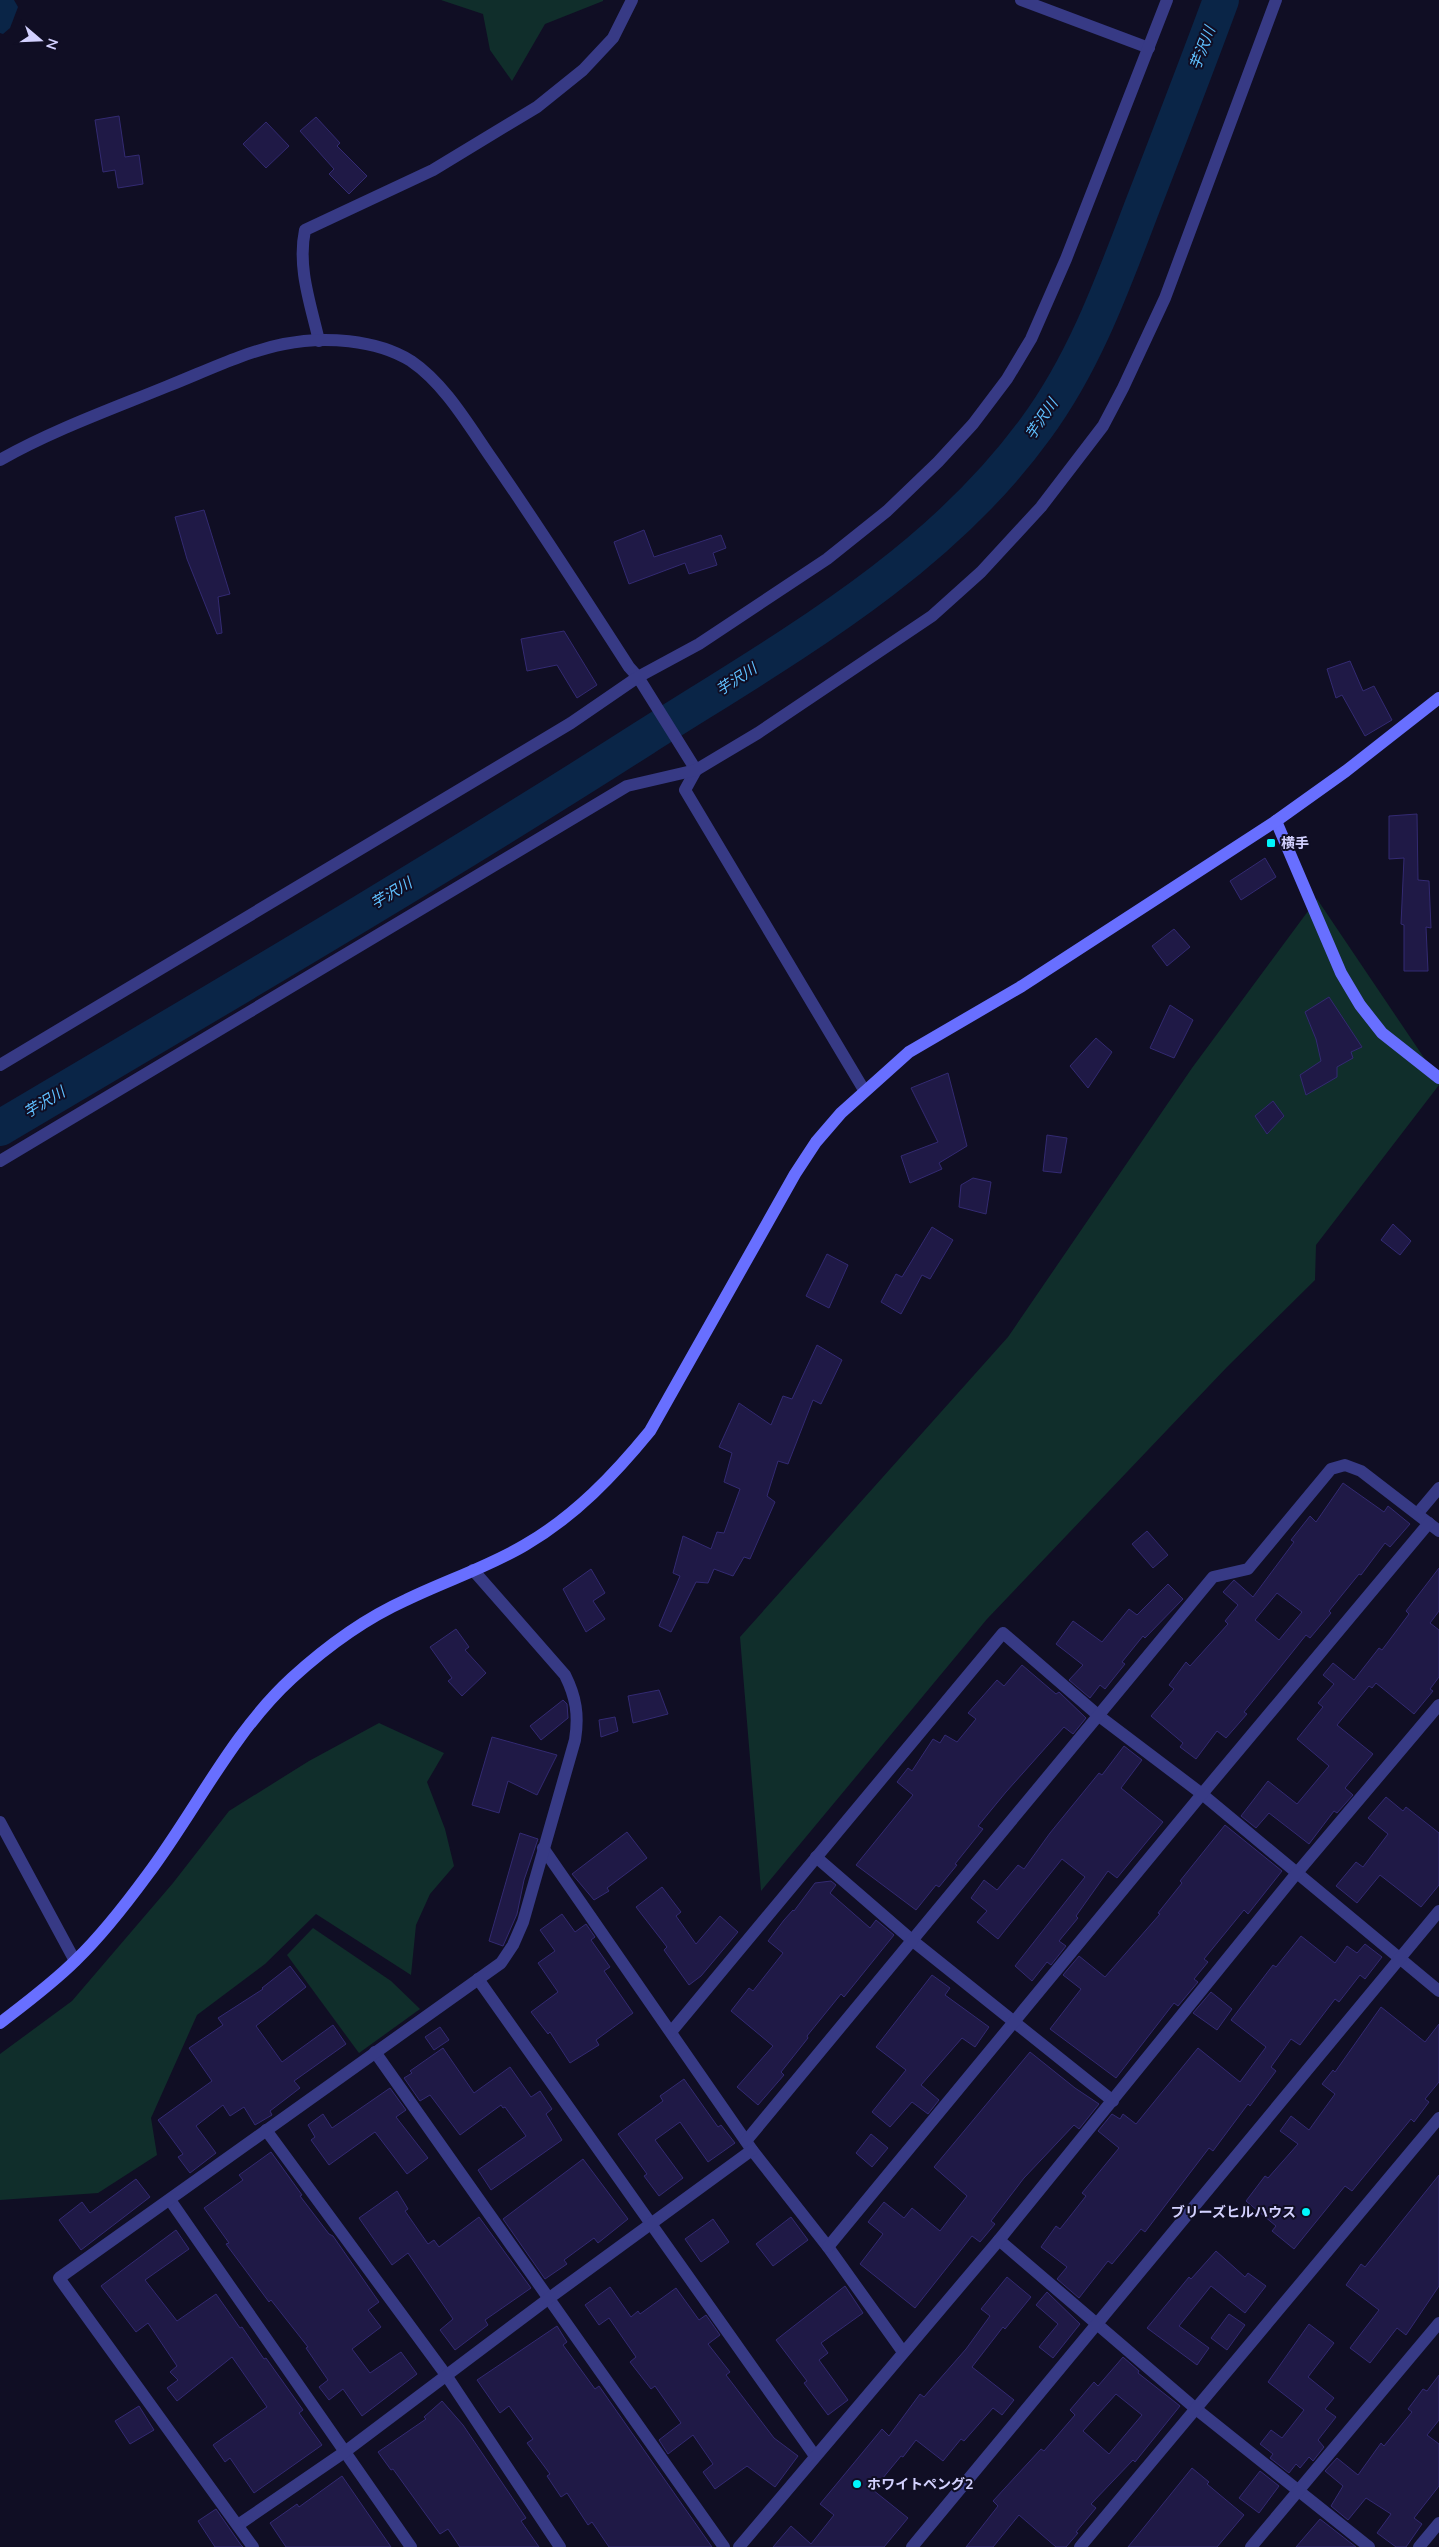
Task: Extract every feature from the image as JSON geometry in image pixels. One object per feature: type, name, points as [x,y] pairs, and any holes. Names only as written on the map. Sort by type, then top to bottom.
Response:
[{"type":"street","points":[[319,341],[303,270],[301,249],[305,230],[432,170],[537,107],[583,70],[613,38],[632,0]]},
{"type":"street","points":[[1021,0],[1149,48]]},
{"type":"street","points":[[0,1065],[571,723],[638,676],[699,644],[827,559],[887,511],[938,462],[972,424],[1007,379],[1031,339],[1066,259],[1167,0]]},
{"type":"street","points":[[0,1161],[627,786],[696,770],[758,733],[932,616],[981,572],[1041,507],[1103,426],[1164,298],[1276,0]]},
{"type":"street","points":[[0,460],[23,447],[108,410],[251,352],[286,344],[319,341],[355,342],[382,348],[411,361],[432,380],[460,412],[540,529],[629,667],[638,676],[696,770]]},
{"type":"street","points":[[0,2023],[76,1961],[106,1929],[149,1873],[246,1729],[290,1680],[357,1627],[404,1600],[524,1546],[558,1524],[589,1498],[622,1465],[655,1423],[794,1174],[816,1142],[864,1090],[909,1052],[1030,981],[1276,821],[1346,771],[1439,698]]},
{"type":"street","points":[[696,770],[685,790],[864,1090]]},
{"type":"street","points":[[1276,821],[1341,973],[1360,1005],[1382,1033],[1439,1078]]},
{"type":"street","points":[[238,2525],[346,2451],[548,2299],[652,2225],[749,2146],[913,1941],[1213,1577],[1248,1570],[1331,1470],[1345,1465],[1361,1471],[1418,1513],[1434,1527],[1202,1794],[828,2247]]},
{"type":"street","points":[[1418,1513],[1439,1488]]},
{"type":"street","points":[[253,2547],[59,2278],[501,1963],[513,1945],[523,1922],[576,1740],[578,1717],[575,1694],[565,1675],[473,1570]]},
{"type":"street","points":[[671,2032],[1003,1634],[1099,1716],[1202,1794],[1439,1992]]},
{"type":"street","points":[[740,2547],[999,2240],[1114,2101],[1296,1874],[1439,1705]]},
{"type":"street","points":[[0,1822],[76,1961]]},
{"type":"street","points":[[543,1848],[749,2146],[828,2247],[903,2352]]},
{"type":"street","points":[[816,1857],[913,1941],[1114,2101]]},
{"type":"street","points":[[912,2547],[1439,1911]]},
{"type":"street","points":[[478,1979],[815,2456]]},
{"type":"street","points":[[376,2052],[724,2547]]},
{"type":"street","points":[[1080,2547],[1439,2118]]},
{"type":"street","points":[[266,2130],[446,2375],[560,2547]]},
{"type":"street","points":[[170,2200],[411,2547]]},
{"type":"street","points":[[999,2240],[1196,2409],[1299,2489],[1369,2547]]},
{"type":"street","points":[[1251,2547],[1439,2323]]},
{"type":"street","points":[[1419,2547],[1439,2523]]},
{"type":"green space","points":[[441,0],[603,1],[545,24],[512,81],[490,50],[483,14]]},
{"type":"green space","points":[[1317,899],[1439,1080],[1439,1085],[1316,1245],[1315,1280],[1227,1367],[987,1619],[761,1891],[740,1637],[1008,1337],[1192,1068]]},
{"type":"green space","points":[[379,1723],[444,1753],[427,1782],[445,1829],[454,1866],[430,1894],[416,1925],[411,1975],[316,1914],[265,1964],[197,2015],[151,2118],[157,2155],[98,2193],[0,2200],[0,2054],[72,2001],[173,1883],[229,1811],[309,1761]]},
{"type":"green space","points":[[313,1928],[391,1981],[420,2009],[359,2053],[287,1955]]},
{"type":"water","points":[[0,0],[14,0],[18,7],[10,28],[3,34],[0,33]]},
{"type":"building","points":[[119,116],[125,157],[139,155],[143,184],[118,188],[115,170],[103,172],[95,120]]},
{"type":"building","points":[[316,117],[340,143],[337,146],[367,176],[349,194],[329,174],[334,169],[300,131]]},
{"type":"building","points":[[266,122],[289,146],[266,168],[243,144]]},
{"type":"building","points":[[204,510],[230,594],[218,597],[222,633],[217,634],[187,559],[175,517]]},
{"type":"building","points":[[644,530],[654,557],[721,535],[726,548],[713,553],[717,565],[689,574],[685,563],[629,584],[614,542]]},
{"type":"building","points":[[564,631],[597,685],[577,698],[557,665],[527,671],[521,639]]},
{"type":"building","points":[[1350,661],[1363,691],[1374,686],[1392,720],[1365,736],[1342,695],[1336,698],[1327,669]]},
{"type":"building","points":[[1417,814],[1418,880],[1429,881],[1431,928],[1426,927],[1428,971],[1404,971],[1404,925],[1401,924],[1404,858],[1389,859],[1389,816]]},
{"type":"building","points":[[1265,858],[1276,877],[1241,900],[1230,881]]},
{"type":"building","points":[[1174,929],[1190,947],[1167,966],[1152,946]]},
{"type":"building","points":[[1329,997],[1362,1047],[1351,1052],[1353,1058],[1337,1067],[1337,1077],[1306,1095],[1300,1075],[1321,1061],[1316,1039],[1305,1012]]},
{"type":"building","points":[[1170,1005],[1193,1020],[1174,1058],[1150,1048]]},
{"type":"building","points":[[1096,1038],[1112,1052],[1088,1088],[1070,1066]]},
{"type":"building","points":[[948,1073],[967,1146],[939,1163],[942,1169],[910,1183],[901,1156],[938,1142],[911,1088]]},
{"type":"building","points":[[1273,1101],[1284,1116],[1267,1134],[1255,1116]]},
{"type":"building","points":[[1047,1135],[1067,1138],[1061,1173],[1043,1171]]},
{"type":"building","points":[[973,1178],[991,1182],[986,1214],[959,1207],[961,1185]]},
{"type":"building","points":[[1393,1224],[1411,1241],[1400,1255],[1381,1240]]},
{"type":"building","points":[[932,1227],[953,1240],[930,1279],[922,1275],[901,1314],[881,1302],[896,1274],[902,1277]]},
{"type":"building","points":[[827,1254],[848,1265],[829,1308],[806,1296]]},
{"type":"building","points":[[817,1345],[842,1360],[821,1404],[813,1400],[788,1464],[778,1461],[767,1496],[775,1502],[750,1559],[744,1557],[733,1576],[714,1569],[708,1583],[696,1582],[671,1632],[659,1626],[680,1576],[673,1573],[683,1536],[711,1549],[717,1532],[724,1533],[740,1489],[724,1482],[732,1453],[719,1447],[739,1403],[771,1425],[783,1396],[792,1399]]},
{"type":"building","points":[[1343,1483],[1384,1512],[1388,1506],[1410,1524],[1390,1547],[1385,1543],[1361,1575],[1359,1574],[1329,1611],[1331,1613],[1310,1638],[1306,1635],[1244,1712],[1247,1714],[1226,1738],[1217,1731],[1196,1759],[1180,1747],[1183,1743],[1151,1716],[1174,1689],[1169,1685],[1186,1662],[1190,1666],[1228,1624],[1225,1621],[1238,1605],[1223,1592],[1234,1580],[1253,1597],[1294,1542],[1291,1540],[1310,1516],[1316,1522]],"holes":[[[1277,1593],[1302,1612],[1279,1640],[1255,1620]]]},
{"type":"building","points":[[1147,1531],[1168,1555],[1153,1568],[1132,1544]]},
{"type":"building","points":[[1439,1568],[1439,1611],[1430,1623],[1439,1630],[1439,1677],[1430,1689],[1433,1691],[1414,1714],[1376,1683],[1372,1688],[1369,1686],[1337,1725],[1373,1754],[1345,1788],[1353,1795],[1337,1813],[1334,1811],[1309,1844],[1269,1813],[1256,1828],[1241,1816],[1268,1781],[1297,1804],[1329,1766],[1297,1739],[1323,1707],[1318,1703],[1334,1684],[1323,1675],[1333,1663],[1354,1680],[1379,1648],[1382,1650],[1409,1614],[1406,1611]]},
{"type":"building","points":[[591,1569],[605,1593],[593,1601],[605,1619],[586,1632],[563,1589]]},
{"type":"building","points":[[1168,1584],[1183,1599],[1145,1638],[1143,1636],[1122,1662],[1125,1664],[1105,1689],[1100,1685],[1090,1698],[1069,1680],[1083,1665],[1056,1644],[1073,1621],[1102,1642],[1129,1609],[1137,1615]]},
{"type":"building","points":[[456,1629],[469,1647],[465,1650],[486,1673],[462,1696],[448,1681],[452,1678],[430,1647]]},
{"type":"building","points":[[1022,1665],[1056,1694],[1059,1692],[1086,1718],[1073,1734],[1064,1727],[1006,1792],[978,1826],[983,1829],[955,1864],[957,1865],[939,1887],[936,1885],[916,1910],[856,1865],[913,1795],[897,1782],[908,1768],[912,1771],[933,1739],[940,1743],[945,1735],[957,1742],[976,1719],[968,1713],[997,1680],[1004,1686]]},
{"type":"building","points":[[659,1690],[668,1714],[633,1723],[628,1696]]},
{"type":"building","points":[[563,1700],[567,1704],[568,1718],[541,1740],[530,1726]]},
{"type":"building","points":[[615,1717],[618,1731],[601,1737],[599,1720]]},
{"type":"building","points":[[492,1737],[557,1755],[537,1795],[508,1781],[499,1813],[472,1805]]},
{"type":"building","points":[[1124,1746],[1142,1760],[1121,1788],[1163,1822],[1117,1878],[1108,1871],[1076,1916],[1078,1918],[1059,1941],[1066,1946],[1051,1965],[1047,1962],[1032,1981],[1015,1966],[1085,1877],[1062,1859],[998,1939],[977,1922],[987,1911],[971,1898],[984,1880],[997,1890],[1018,1865],[1024,1869],[1050,1833],[1099,1773],[1102,1775]]},
{"type":"building","points":[[1386,1797],[1403,1811],[1406,1807],[1439,1833],[1439,1885],[1421,1907],[1380,1875],[1357,1903],[1336,1886],[1356,1862],[1363,1867],[1388,1834],[1368,1818]]},
{"type":"building","points":[[1225,1825],[1282,1871],[1248,1914],[1244,1910],[1204,1959],[1208,1962],[1194,1979],[1198,1982],[1178,2006],[1174,2003],[1116,2078],[1050,2029],[1081,1989],[1063,1975],[1079,1956],[1105,1977],[1160,1914],[1158,1913],[1182,1883],[1180,1881]]},
{"type":"building","points":[[627,1832],[647,1858],[607,1888],[609,1891],[594,1900],[572,1874]]},
{"type":"building","points":[[520,1833],[538,1839],[524,1880],[517,1914],[503,1946],[489,1941]]},
{"type":"building","points":[[831,1881],[836,1885],[830,1893],[870,1928],[876,1920],[894,1935],[844,1997],[841,1994],[807,2036],[808,2038],[781,2072],[784,2075],[758,2105],[737,2087],[773,2046],[731,2011],[749,1988],[753,1991],[783,1953],[768,1941],[784,1920],[794,1911],[815,1883]]},
{"type":"building","points":[[662,1887],[681,1912],[676,1916],[696,1944],[720,1916],[738,1932],[701,1976],[689,1985],[664,1950],[667,1947],[636,1907]]},
{"type":"building","points":[[562,1914],[575,1932],[586,1924],[595,1937],[591,1940],[610,1967],[604,1971],[633,2013],[596,2040],[599,2045],[570,2063],[550,2032],[548,2034],[531,2012],[558,1992],[538,1963],[555,1951],[540,1930]]},
{"type":"building","points":[[1301,1936],[1335,1963],[1347,1946],[1357,1953],[1365,1944],[1382,1957],[1365,1979],[1360,1975],[1339,2002],[1335,1999],[1300,2045],[1291,2039],[1271,2067],[1276,2071],[1250,2106],[1248,2104],[1213,2151],[1209,2148],[1145,2232],[1141,2229],[1112,2264],[1108,2261],[1079,2298],[1057,2279],[1067,2267],[1041,2247],[1056,2226],[1060,2229],[1086,2196],[1082,2193],[1119,2148],[1098,2131],[1112,2114],[1120,2119],[1123,2114],[1136,2124],[1198,2048],[1240,2082],[1266,2047],[1231,2020],[1273,1965],[1276,1967]]},
{"type":"building","points":[[290,1966],[306,1987],[256,2026],[282,2062],[333,2025],[346,2044],[294,2081],[300,2088],[270,2111],[272,2115],[255,2125],[244,2107],[230,2116],[223,2105],[196,2126],[216,2153],[190,2173],[178,2157],[183,2154],[158,2120],[212,2081],[189,2048],[223,2025],[218,2018],[263,1989]]},
{"type":"building","points":[[932,1975],[950,1988],[945,1995],[989,2027],[975,2047],[962,2038],[921,2085],[939,2100],[928,2114],[912,2102],[890,2127],[872,2112],[906,2070],[876,2047]]},
{"type":"building","points":[[1211,1992],[1232,2009],[1217,2030],[1193,2013]]},
{"type":"building","points":[[1381,2007],[1425,2042],[1439,2024],[1439,2082],[1425,2099],[1429,2102],[1414,2122],[1411,2119],[1352,2191],[1345,2186],[1294,2249],[1272,2231],[1276,2226],[1246,2201],[1265,2176],[1268,2178],[1298,2144],[1280,2131],[1291,2116],[1309,2130],[1335,2094],[1322,2084],[1333,2070],[1335,2072]]},
{"type":"building","points":[[440,2027],[449,2040],[434,2050],[425,2037]]},
{"type":"building","points":[[443,2048],[474,2093],[510,2067],[531,2097],[540,2091],[552,2109],[546,2114],[562,2140],[491,2190],[478,2170],[526,2136],[505,2107],[503,2108],[501,2105],[460,2135],[430,2095],[420,2101],[404,2078],[412,2073],[410,2071]]},
{"type":"building","points":[[1030,2052],[1075,2088],[1099,2104],[1079,2129],[1074,2125],[1024,2178],[991,2221],[995,2224],[980,2242],[972,2236],[915,2308],[860,2264],[883,2234],[868,2222],[884,2202],[904,2218],[912,2208],[940,2231],[967,2196],[934,2167]]},
{"type":"building","points":[[684,2079],[718,2127],[721,2125],[735,2143],[708,2162],[680,2122],[655,2140],[683,2178],[659,2196],[644,2176],[647,2174],[618,2134],[663,2101],[660,2096]]},
{"type":"building","points":[[390,2088],[406,2110],[396,2117],[428,2158],[407,2174],[375,2132],[329,2165],[311,2140],[315,2137],[308,2125],[323,2114],[332,2128]]},
{"type":"building","points":[[871,2134],[888,2148],[872,2167],[856,2153]]},
{"type":"building","points":[[271,2152],[302,2195],[300,2196],[329,2234],[333,2236],[379,2302],[368,2310],[381,2327],[352,2349],[370,2373],[401,2352],[417,2374],[362,2416],[343,2389],[329,2400],[319,2387],[328,2380],[306,2348],[308,2347],[271,2300],[269,2302],[226,2244],[229,2243],[204,2208],[243,2180],[239,2175]]},
{"type":"building","points":[[583,2159],[628,2219],[598,2243],[594,2238],[564,2260],[567,2264],[545,2279],[503,2219]]},
{"type":"building","points":[[1439,2175],[1439,2286],[1406,2335],[1397,2328],[1370,2363],[1350,2348],[1379,2310],[1346,2285],[1361,2264],[1365,2267]]},
{"type":"building","points":[[136,2179],[150,2197],[81,2250],[59,2220],[82,2202],[90,2213]]},
{"type":"building","points":[[397,2191],[408,2209],[405,2211],[428,2244],[434,2240],[439,2247],[479,2217],[531,2288],[485,2320],[488,2325],[455,2350],[440,2330],[453,2319],[408,2253],[392,2265],[359,2218]]},
{"type":"building","points":[[791,2217],[808,2240],[773,2266],[756,2244]]},
{"type":"building","points":[[713,2219],[729,2242],[701,2262],[685,2239]]},
{"type":"building","points":[[176,2230],[189,2249],[145,2280],[177,2321],[216,2294],[264,2359],[266,2358],[303,2410],[299,2413],[322,2445],[254,2493],[230,2458],[225,2462],[213,2445],[267,2407],[232,2357],[177,2401],[167,2388],[178,2380],[170,2372],[177,2366],[148,2323],[136,2332],[101,2286]]},
{"type":"building","points":[[1216,2251],[1245,2277],[1248,2273],[1266,2286],[1245,2313],[1211,2286],[1179,2326],[1209,2348],[1197,2365],[1147,2328],[1189,2277],[1191,2279]]},
{"type":"building","points":[[1007,2277],[1031,2297],[1005,2329],[1003,2327],[972,2367],[1014,2400],[1002,2415],[993,2408],[964,2441],[961,2439],[943,2461],[916,2440],[903,2457],[901,2456],[873,2490],[908,2518],[884,2547],[773,2547],[791,2526],[811,2544],[834,2515],[820,2504],[882,2429],[889,2436],[920,2394],[924,2397],[966,2349],[990,2316],[981,2309]]},
{"type":"building","points":[[845,2286],[863,2313],[821,2343],[828,2353],[819,2360],[848,2400],[828,2415],[804,2383],[807,2381],[776,2340]]},
{"type":"building","points":[[610,2287],[631,2317],[638,2311],[640,2314],[676,2288],[699,2320],[706,2315],[720,2335],[708,2344],[730,2372],[726,2375],[774,2438],[798,2456],[775,2487],[747,2466],[715,2489],[703,2472],[713,2464],[693,2435],[668,2454],[659,2440],[681,2423],[655,2386],[651,2389],[630,2362],[636,2357],[609,2318],[599,2325],[585,2305]]},
{"type":"building","points":[[1047,2292],[1080,2324],[1053,2358],[1039,2347],[1058,2324],[1036,2305]]},
{"type":"building","points":[[1229,2314],[1245,2325],[1227,2350],[1211,2338]]},
{"type":"building","points":[[1309,2324],[1334,2343],[1308,2377],[1334,2398],[1325,2409],[1336,2417],[1318,2440],[1324,2447],[1313,2461],[1309,2457],[1300,2468],[1296,2464],[1289,2473],[1270,2458],[1273,2454],[1260,2444],[1271,2430],[1282,2438],[1304,2410],[1268,2382]]},
{"type":"building","points":[[557,2326],[567,2342],[563,2345],[595,2389],[599,2386],[712,2547],[609,2547],[592,2522],[588,2525],[567,2493],[561,2497],[547,2476],[550,2474],[527,2443],[533,2439],[509,2406],[500,2413],[477,2380]]},
{"type":"building","points":[[1123,2357],[1139,2371],[1138,2373],[1180,2406],[1135,2462],[1133,2460],[1091,2504],[1096,2508],[1066,2547],[1056,2547],[1019,2515],[993,2547],[966,2547],[998,2506],[993,2501],[1041,2449],[1044,2451],[1075,2415],[1070,2410],[1094,2382],[1098,2386]],"holes":[[[1116,2394],[1142,2415],[1109,2454],[1083,2431]]]},
{"type":"building","points":[[1439,2375],[1439,2420],[1427,2435],[1439,2444],[1439,2486],[1414,2518],[1422,2524],[1406,2547],[1396,2547],[1377,2533],[1391,2514],[1366,2498],[1348,2520],[1331,2506],[1343,2486],[1325,2471],[1337,2458],[1358,2475],[1381,2443],[1384,2446],[1412,2412],[1408,2409],[1423,2389],[1427,2391]]},
{"type":"building","points":[[442,2401],[463,2425],[526,2518],[521,2521],[539,2547],[460,2547],[448,2529],[440,2534],[393,2469],[391,2470],[378,2452],[426,2419],[424,2417]]},
{"type":"building","points":[[139,2406],[154,2430],[130,2444],[115,2421]]},
{"type":"building","points":[[1192,2468],[1209,2482],[1207,2484],[1244,2515],[1217,2547],[1128,2547]]},
{"type":"building","points":[[1260,2471],[1279,2486],[1259,2513],[1239,2498]]},
{"type":"building","points":[[342,2476],[391,2547],[286,2547],[270,2523],[297,2504],[299,2507]]},
{"type":"building","points":[[216,2509],[243,2547],[215,2547],[198,2521]]},
{"type":"building","points":[[1320,2519],[1356,2547],[1296,2547]]},
{"type":"waterway","name":"芋沢川","points":[[0,1128],[404,887],[750,671],[855,601],[905,563],[953,522],[996,477],[1036,428],[1070,375],[1098,319],[1122,261],[1221,0]]},
{"type":"place","name":"横手","points":[[1271,843]]},
{"type":"place","name":"ブリーズヒルハウス","points":[[1306,2212]]},
{"type":"place","name":"ホワイトペング2","points":[[857,2484]]}]
